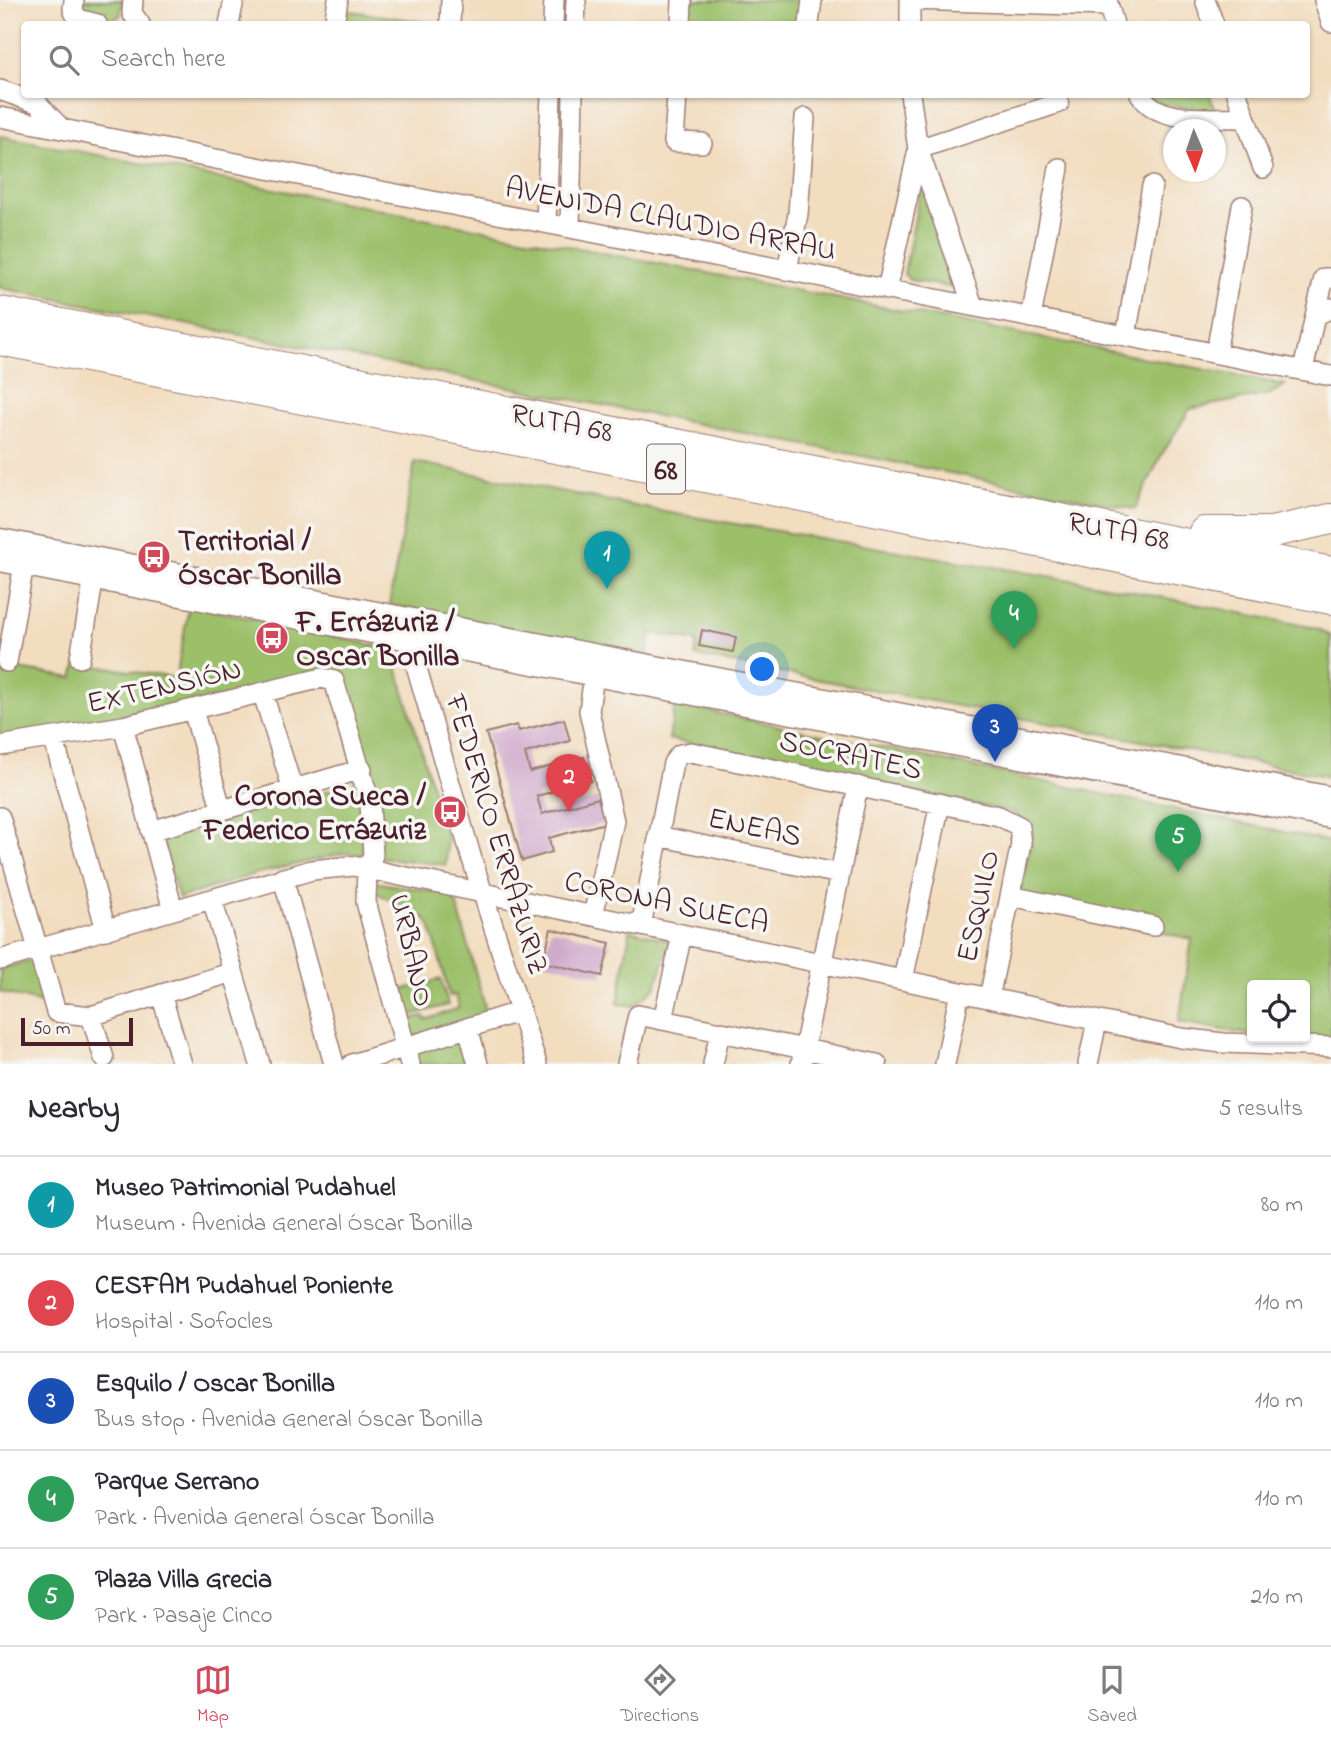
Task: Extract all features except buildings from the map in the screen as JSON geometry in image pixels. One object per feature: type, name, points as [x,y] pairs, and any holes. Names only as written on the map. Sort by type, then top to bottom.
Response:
[{"type":"highway","name":"RUTA 68","points":[[0,312],[1331,572]]},
{"type":"highway","name":"RUTA 68","points":[[0,340],[1331,598]]},
{"type":"highway","points":[[1012,509],[1233,534],[1283,531],[1331,519]]},
{"type":"main road","points":[[0,541],[412,630],[594,675],[1331,816]]},
{"type":"main road","points":[[0,559],[412,630],[1331,799]]},
{"type":"street","points":[[74,0],[73,10],[78,19],[86,21]]},
{"type":"street","points":[[230,21],[234,0]]},
{"type":"street","points":[[334,21],[338,0]]},
{"type":"street","points":[[450,21],[451,0]]},
{"type":"street","points":[[553,21],[554,0]]},
{"type":"street","points":[[575,21],[576,0]]},
{"type":"street","points":[[681,21],[682,0]]},
{"type":"street","points":[[809,21],[811,0]]},
{"type":"street","points":[[910,21],[910,0],[1012,2],[1109,10]]},
{"type":"street","points":[[1205,0],[1213,21]]},
{"type":"street","points":[[1325,0],[1331,22]]},
{"type":"street","points":[[0,90],[21,97]]},
{"type":"street","points":[[23,98],[37,103],[62,129]]},
{"type":"street","points":[[546,223],[551,98]]},
{"type":"street","points":[[570,228],[573,98]]},
{"type":"street","points":[[677,98],[674,142],[702,143]]},
{"type":"street","points":[[911,98],[918,149],[973,306]]},
{"type":"street","points":[[1142,98],[1148,107],[1164,114],[1245,118]]},
{"type":"street","points":[[1238,98],[1263,168]]},
{"type":"street","points":[[918,149],[1059,103]]},
{"type":"street","name":"AVENIDA CLAUDIO ARRAU","points":[[0,117],[1331,376]]},
{"type":"street","points":[[787,270],[797,214],[805,118]]},
{"type":"street","points":[[887,290],[918,149]]},
{"type":"street","points":[[1031,318],[1059,168]]},
{"type":"street","points":[[1126,336],[1152,186]]},
{"type":"street","points":[[1216,353],[1242,206]]},
{"type":"street","points":[[1303,370],[1323,312],[1324,278],[1331,278]]},
{"type":"street","points":[[7,662],[24,564]]},
{"type":"street","points":[[80,658],[94,577]]},
{"type":"street","name":"FEDERICO ERRÁZURIZ","points":[[412,630],[483,893],[537,1064]]},
{"type":"street","points":[[593,916],[614,821],[589,711],[594,675]]},
{"type":"street","name":"EXTENSIÓN","points":[[0,746],[54,740],[123,726],[323,678],[331,679],[337,686]]},
{"type":"street","name":"URBANO","points":[[337,686],[372,813],[373,855],[366,868],[366,902],[408,1055]]},
{"type":"street","points":[[263,694],[293,790]]},
{"type":"street","points":[[193,710],[222,811]]},
{"type":"street","points":[[123,726],[173,910]]},
{"type":"street","points":[[54,740],[106,930]]},
{"type":"street","name":"SOCRATES","points":[[658,836],[673,763],[680,754],[691,752],[999,816],[1019,826]]},
{"type":"street","points":[[151,831],[362,769]]},
{"type":"street","points":[[802,1056],[858,786]]},
{"type":"street","points":[[904,980],[940,803]]},
{"type":"street","points":[[0,817],[55,1012],[91,1016],[233,972]]},
{"type":"street","name":"ESQUILO","points":[[989,998],[1021,845],[1019,826]]},
{"type":"street","points":[[641,926],[658,836]]},
{"type":"street","name":"ENEAS","points":[[658,836],[840,874]]},
{"type":"street","name":"CORONA SUECA","points":[[0,960],[326,867],[366,868],[1097,1021],[1268,1054],[1331,1047]]},
{"type":"street","points":[[283,878],[334,1064]]},
{"type":"street","points":[[1011,896],[1153,926]]},
{"type":"street","points":[[212,899],[260,1064]]},
{"type":"street","points":[[663,1020],[682,934]]},
{"type":"street","points":[[945,1064],[960,992]]},
{"type":"street","points":[[161,994],[182,1064]]},
{"type":"street","points":[[352,1064],[408,1055],[468,1028],[521,1010]]},
{"type":"street","points":[[627,1064],[638,1015],[720,1032],[802,1056],[877,1064]]},
{"type":"street","points":[[91,1016],[104,1058]]},
{"type":"street","points":[[1088,1064],[1097,1021]]},
{"type":"street","points":[[468,1028],[478,1064]]},
{"type":"street","points":[[713,1064],[720,1032]]},
{"type":"green space","points":[[79,0],[123,0],[120,16],[111,20],[85,16]]},
{"type":"green space","points":[[682,0],[812,0],[809,21],[681,21]]},
{"type":"green space","points":[[345,10],[417,21],[343,21]]},
{"type":"green space","points":[[1211,98],[1215,112],[1135,100]]},
{"type":"green space","points":[[0,136],[1285,385],[1270,394],[1190,409],[1161,456],[1135,509],[0,288]]},
{"type":"green space","points":[[922,182],[952,278],[949,287],[910,280],[904,274]]},
{"type":"green space","points":[[415,462],[670,513],[1090,583],[1316,628],[1331,636],[1331,777],[695,656],[697,641],[651,633],[647,655],[389,605]]},
{"type":"green space","points":[[189,605],[387,648],[393,654],[447,837],[446,865],[344,853],[251,875],[179,898],[161,838],[355,783],[337,673],[0,742],[0,666],[73,678],[77,663],[176,678]]},
{"type":"green space","points":[[675,704],[1331,842],[1331,1037],[1310,1037],[1310,980],[1247,980],[1247,1034],[1179,1022],[1192,939],[1018,902],[1033,833],[1014,813],[669,739]]},
{"type":"green space","points":[[373,882],[451,894],[456,901],[487,1015],[408,1038],[402,1021],[424,1016],[425,1020],[459,1008],[456,995],[450,996],[430,925],[425,918],[371,890]]},
{"type":"green space","points":[[630,930],[671,941],[655,988],[634,1006],[618,1004]]},
{"type":"green space","points":[[36,959],[49,1005],[0,992],[0,969]]},
{"type":"green space","points":[[441,979],[448,1005],[403,1017],[395,992]]},
{"type":"green space","points":[[462,1035],[469,1064],[414,1064],[410,1050]]},
{"type":"place","name":"Territorial / Óscar Bonilla","points":[[154,557]]},
{"type":"place","name":"Museo Patrimonial Pudahuel","points":[[607,589]]},
{"type":"place","name":"F. Errázuriz / Oscar Bonilla","points":[[272,638]]},
{"type":"place","name":"Parque Serrano","points":[[1014,649]]},
{"type":"place","name":"Esquilo / Oscar Bonilla","points":[[995,762]]},
{"type":"place","name":"Corona Sueca / Federico Errázuriz","points":[[450,812]]},
{"type":"place","name":"CESFAM Pudahuel Poniente","points":[[569,812]]},
{"type":"place","name":"Plaza Villa Grecia","points":[[1178,872]]}]
